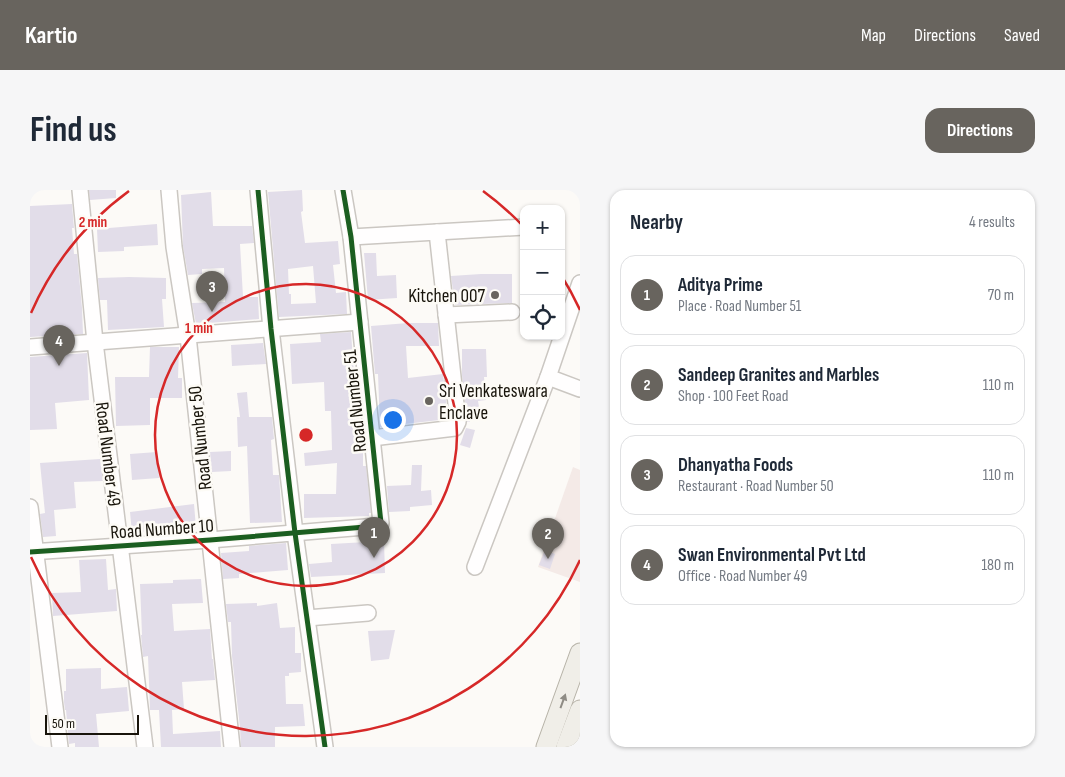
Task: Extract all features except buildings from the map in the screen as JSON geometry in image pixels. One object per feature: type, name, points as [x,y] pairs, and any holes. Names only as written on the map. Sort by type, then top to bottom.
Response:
[{"type":"main road","points":[[546,747],[580,653]]},
{"type":"main road","points":[[566,747],[580,710]]},
{"type":"street","name":"Road Number 49","points":[[80,190],[95,342],[145,747]]},
{"type":"street","name":"Road Number 50","points":[[169,190],[174,247],[188,336],[232,747]]},
{"type":"street","points":[[258,190],[296,533],[325,747]]},
{"type":"street","name":"Road Number 51","points":[[296,533],[377,526],[381,523],[351,237],[343,190]]},
{"type":"street","points":[[351,237],[520,226]]},
{"type":"street","points":[[372,438],[454,428],[458,424],[437,232]]},
{"type":"street","points":[[475,567],[548,377],[580,283]]},
{"type":"street","points":[[446,315],[512,312]]},
{"type":"street","points":[[30,347],[360,322]]},
{"type":"street","points":[[548,377],[580,389]]},
{"type":"street","points":[[30,507],[33,552],[60,747]]},
{"type":"street","name":"Road Number 10","points":[[33,552],[296,533]]},
{"type":"street","points":[[308,618],[368,613]]},
{"type":"shaded area","points":[[573,467],[580,470],[580,582],[538,567]]},
{"type":"cycle path","points":[[258,190],[271,329],[295,533],[325,747]]},
{"type":"cycle path","points":[[30,552],[210,540],[377,526],[381,523],[351,237],[343,190]]},
{"type":"place","name":"Kitchen 007","points":[[495,295]]},
{"type":"place","name":"Dhanyatha Foods","points":[[212,312]]},
{"type":"place","name":"Swan Environmental Pvt Ltd","points":[[59,366]]},
{"type":"place","name":"Sri Venkateswara Enclave","points":[[429,401]]},
{"type":"place","name":"Aditya Prime","points":[[374,558]]},
{"type":"place","name":"Sandeep Granites and Marbles","points":[[548,559]]}]
